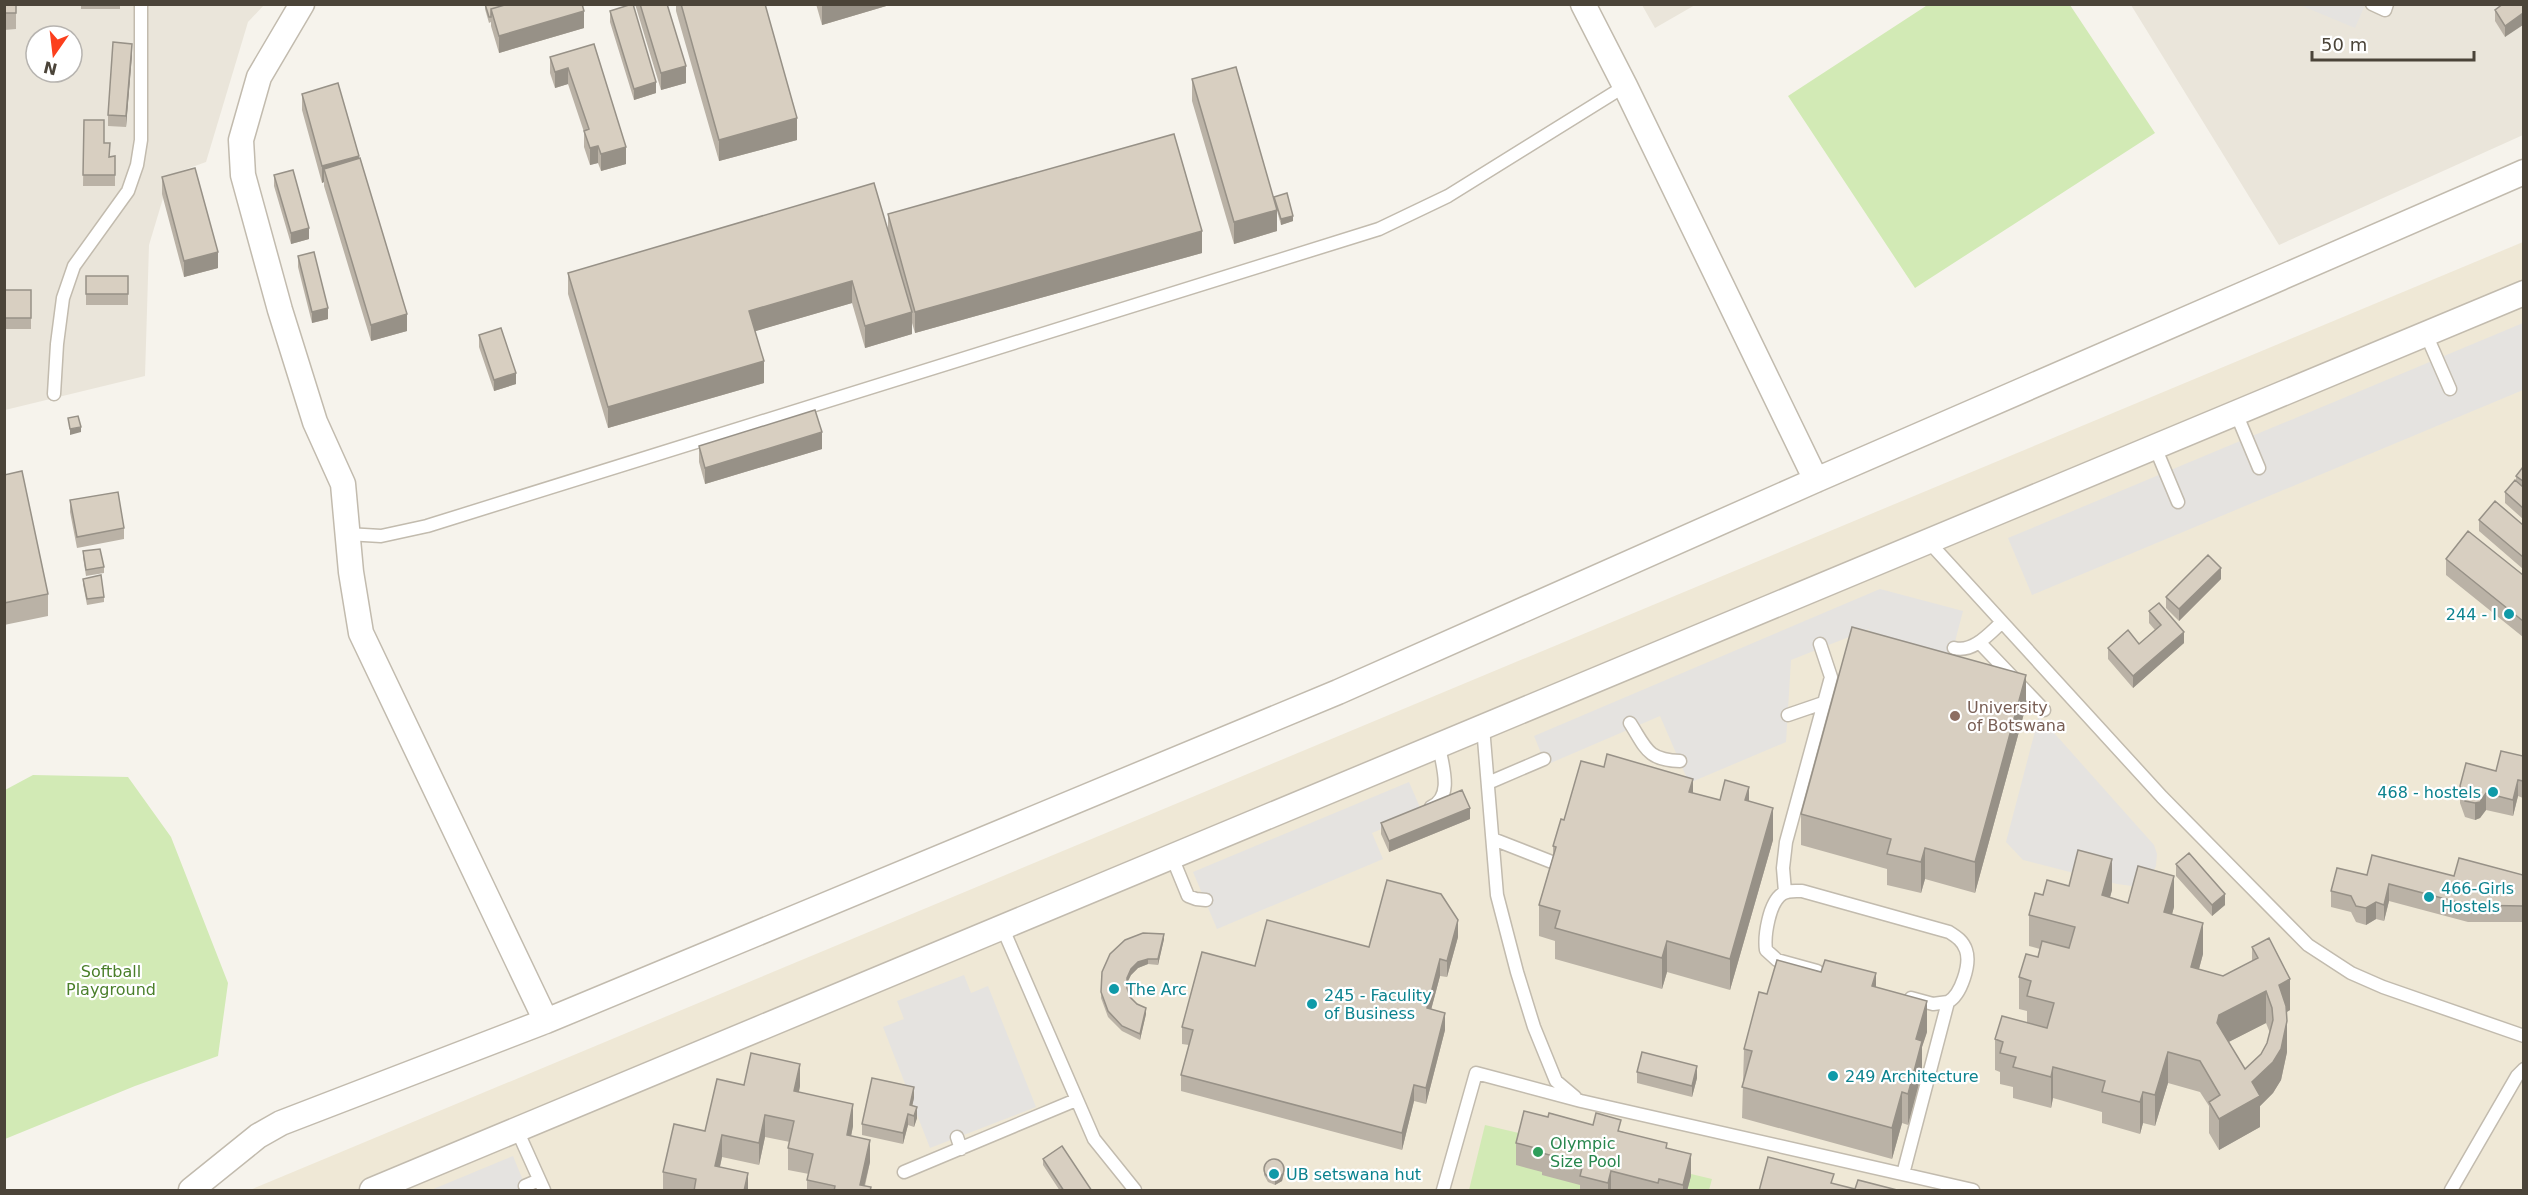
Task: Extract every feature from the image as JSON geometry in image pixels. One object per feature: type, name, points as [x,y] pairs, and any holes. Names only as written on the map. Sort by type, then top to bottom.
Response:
[{"type":"street","points":[[302,4],[259,77],[241,140],[243,175],[280,310],[315,422],[343,484],[347,534],[361,633],[546,1021]]},
{"type":"street","points":[[1582,4],[1625,86],[1816,480]]},
{"type":"street","points":[[191,1191],[258,1136],[281,1124],[546,1021],[1338,692],[1816,480],[2523,172]]},
{"type":"street","points":[[372,1191],[2523,293]]},
{"type":"lane","points":[[54,394],[57,344],[66,287],[74,266],[128,191],[137,165],[141,140],[141,4]]},
{"type":"lane","points":[[2372,4],[2385,10],[2387,4]]},
{"type":"lane","points":[[347,534],[381,536],[427,526],[1379,229],[1448,196],[1625,86]]},
{"type":"lane","points":[[2426,334],[2450,389]]},
{"type":"lane","points":[[2236,413],[2259,468]]},
{"type":"lane","points":[[2155,447],[2178,502]]},
{"type":"lane","points":[[1928,541],[2162,797],[2308,945],[2351,973],[2383,987],[2523,1036]]},
{"type":"lane","points":[[1954,648],[1965,649],[1980,642],[2002,622]]},
{"type":"lane","points":[[1980,642],[2044,710]]},
{"type":"lane","points":[[1785,892],[1783,868],[1786,842],[1831,676],[1820,644]]},
{"type":"lane","points":[[1788,715],[1823,703]]},
{"type":"lane","points":[[1630,723],[1651,756],[1666,761],[1680,761]]},
{"type":"lane","points":[[1484,727],[1497,895],[1534,1027],[1556,1081],[1568,1093],[1581,1101]]},
{"type":"lane","points":[[1421,811],[1436,805],[1446,787],[1439,746]]},
{"type":"lane","points":[[1488,783],[1544,759]]},
{"type":"lane","points":[[1493,839],[1557,864]]},
{"type":"lane","points":[[1173,857],[1188,896],[1206,900]]},
{"type":"lane","points":[[1833,975],[1777,960],[1766,950],[1766,935],[1775,901],[1785,892],[1802,891],[1950,932],[1963,943],[1968,958],[1958,994],[1948,1002],[1933,1004],[1899,994]]},
{"type":"lane","points":[[1002,929],[1094,1139],[1135,1191]]},
{"type":"lane","points":[[1903,1174],[1948,1002]]},
{"type":"lane","points":[[2451,1191],[2523,1069]]},
{"type":"lane","points":[[1443,1191],[1476,1073],[1581,1101],[1973,1191]]},
{"type":"lane","points":[[904,1172],[959,1143],[1076,1100]]},
{"type":"lane","points":[[517,1130],[541,1185],[525,1186]]},
{"type":"shaded area","points":[[4,5],[264,5],[248,22],[206,162],[170,175],[149,245],[145,376],[5,410]]},
{"type":"shaded area","points":[[1642,5],[1695,5],[1655,28]]},
{"type":"shaded area","points":[[2131,5],[2523,5],[2523,135],[2279,245]]},
{"type":"shaded area","points":[[2300,5],[2365,5],[2355,28]]},
{"type":"shaded area","name":"University of Botswana","points":[[2523,242],[2523,1190],[250,1190]]},
{"type":"shaded area","points":[[2523,323],[2523,390],[2032,595],[2008,538]]},
{"type":"shaded area","points":[[1880,589],[1963,611],[1945,680],[1862,658],[1869,629],[1791,660],[1786,742],[1689,783],[1660,716],[1546,765],[1534,736]]},
{"type":"shaded area","points":[[2039,716],[2154,845],[2157,854],[2156,866],[2151,876],[2142,883],[2132,886],[2117,884],[2023,860],[2006,842]]},
{"type":"shaded area","points":[[1409,782],[1422,812],[1372,833],[1383,859],[1217,929],[1193,872]]},
{"type":"shaded area","points":[[964,975],[971,993],[988,986],[1036,1107],[930,1148],[883,1027],[904,1019],[897,1001]]},
{"type":"shaded area","points":[[513,1156],[527,1190],[431,1190]]},
{"type":"green space","points":[[1929,4],[2070,5],[2155,133],[1915,288],[1788,96]]},
{"type":"green space","name":"Softball Playground","points":[[33,775],[128,777],[171,837],[228,983],[218,1056],[135,1086],[5,1139],[5,790]]},
{"type":"green space","name":"Olympic Size Pool","points":[[1485,1125],[1712,1179],[1709,1190],[1469,1190]]},
{"type":"building","points":[[4,4],[16,4],[16,13],[4,13]]},
{"type":"building","points":[[485,4],[508,4],[491,9],[491,17],[489,17]]},
{"type":"building","points":[[508,4],[582,4],[584,11],[499,36],[491,9]]},
{"type":"building","points":[[633,4],[656,82],[634,89],[610,11]]},
{"type":"building","points":[[640,4],[667,4],[686,66],[661,73]]},
{"type":"building","points":[[681,4],[765,4],[797,118],[719,140]]},
{"type":"building","points":[[2503,4],[2523,4],[2523,13],[2505,26],[2495,10]]},
{"type":"building","points":[[113,42],[132,44],[126,116],[108,115]]},
{"type":"building","points":[[594,44],[626,147],[601,154],[598,146],[590,148],[584,131],[589,129],[568,68],[555,72],[550,57]]},
{"type":"building","points":[[1236,67],[1277,210],[1234,222],[1192,79]]},
{"type":"building","points":[[338,83],[359,156],[322,166],[302,94]]},
{"type":"building","points":[[84,120],[104,120],[104,143],[110,143],[109,157],[115,156],[115,175],[83,175]]},
{"type":"building","points":[[1174,134],[1202,231],[915,312],[888,214]]},
{"type":"building","points":[[360,158],[407,314],[371,325],[324,169]]},
{"type":"building","points":[[195,168],[218,252],[184,261],[162,177]]},
{"type":"building","points":[[293,170],[309,228],[291,233],[274,175]]},
{"type":"building","points":[[874,183],[912,312],[865,326],[852,281],[749,311],[764,361],[608,407],[568,273]]},
{"type":"building","points":[[1287,193],[1293,216],[1281,219],[1274,197]]},
{"type":"building","points":[[314,252],[328,308],[312,312],[298,256]]},
{"type":"building","points":[[86,276],[128,276],[128,294],[86,294]]},
{"type":"building","points":[[4,290],[31,290],[31,318],[4,318]]},
{"type":"building","points":[[501,328],[516,373],[494,380],[479,335]]},
{"type":"building","points":[[815,410],[822,432],[705,468],[699,446]]},
{"type":"building","points":[[78,416],[81,427],[70,429],[68,418]]},
{"type":"building","points":[[2523,467],[2523,481],[2516,476]]},
{"type":"building","points":[[22,471],[48,594],[4,603],[4,475]]},
{"type":"building","points":[[2515,480],[2523,487],[2523,508],[2505,492]]},
{"type":"building","points":[[118,492],[124,528],[77,537],[70,500]]},
{"type":"building","points":[[2495,501],[2523,525],[2523,557],[2479,520]]},
{"type":"building","name":"244 - I","points":[[2468,531],[2523,575],[2523,621],[2446,559]]},
{"type":"building","points":[[100,549],[104,567],[86,570],[83,551]]},
{"type":"building","points":[[2208,555],[2221,568],[2179,609],[2166,597]]},
{"type":"building","points":[[101,575],[104,597],[87,599],[83,579]]},
{"type":"building","points":[[2159,603],[2184,632],[2133,676],[2108,648],[2128,630],[2139,644],[2161,625],[2149,611]]},
{"type":"building","points":[[1852,627],[2026,675],[1975,862],[1925,848],[1921,862],[1887,854],[1891,839],[1801,814]]},
{"type":"building","points":[[2501,751],[2523,756],[2523,781],[2518,780],[2513,800],[2486,793],[2480,802],[2465,801],[2460,786],[2466,763],[2496,771]]},
{"type":"building","points":[[1607,754],[1693,779],[1689,792],[1720,800],[1725,780],[1749,787],[1745,800],[1773,808],[1730,959],[1667,941],[1662,958],[1555,928],[1560,911],[1539,905],[1556,847],[1553,846],[1561,819],[1564,820],[1581,761],[1604,767]]},
{"type":"building","points":[[1462,790],[1470,808],[1389,841],[1381,823]]},
{"type":"building","points":[[2078,850],[2112,859],[2102,895],[2128,903],[2138,866],[2174,876],[2164,912],[2203,923],[2191,967],[2223,976],[2258,958],[2252,947],[2269,938],[2290,979],[2279,985],[2286,1006],[2287,1021],[2281,1049],[2273,1062],[2252,1082],[2260,1096],[2219,1119],[2209,1102],[2220,1095],[2200,1061],[2168,1052],[2155,1095],[2143,1092],[2140,1102],[2102,1092],[2105,1081],[2053,1067],[2051,1077],[2013,1067],[2016,1057],[2000,1053],[2003,1042],[1995,1039],[2002,1016],[2047,1028],[2054,1003],[2027,996],[2031,981],[2019,977],[2026,954],[2038,957],[2042,941],[2069,948],[2075,927],[2029,915],[2035,893],[2043,895],[2047,880],[2069,886]],"holes":[[[2266,991],[2272,1008],[2273,1020],[2267,1043],[2261,1054],[2245,1069],[2217,1023],[2219,1015]]]},
{"type":"building","points":[[2189,853],[2225,894],[2212,905],[2176,864]]},
{"type":"building","points":[[2372,855],[2454,876],[2459,858],[2523,875],[2523,906],[2468,905],[2389,884],[2384,905],[2376,902],[2366,908],[2356,906],[2351,896],[2331,891],[2337,868],[2367,875]]},
{"type":"building","name":"245 - Faculity of Business","points":[[1387,880],[1441,894],[1458,920],[1447,961],[1440,959],[1427,1008],[1445,1013],[1426,1088],[1414,1085],[1402,1133],[1181,1075],[1193,1030],[1182,1027],[1202,952],[1255,966],[1267,920],[1369,947]]},
{"type":"building","name":"The Arc","points":[[1143,933],[1164,934],[1158,959],[1138,962],[1131,969],[1127,978],[1130,997],[1137,1004],[1146,1008],[1140,1034],[1122,1026],[1108,1011],[1101,992],[1102,972],[1110,954],[1125,940]]},
{"type":"building","name":"249 Architecture","points":[[1777,960],[1821,972],[1825,960],[1876,973],[1872,986],[1927,1001],[1916,1039],[1922,1041],[1908,1094],[1902,1092],[1892,1128],[1742,1087],[1752,1051],[1744,1049],[1759,992],[1767,994]]},
{"type":"building","points":[[1642,1052],[1697,1066],[1692,1086],[1637,1072]]},
{"type":"building","points":[[751,1053],[800,1064],[794,1091],[853,1104],[847,1135],[870,1140],[860,1185],[871,1187],[870,1191],[834,1191],[835,1186],[807,1180],[813,1154],[788,1148],[794,1121],[765,1115],[759,1143],[722,1135],[715,1166],[748,1173],[744,1191],[694,1191],[696,1179],[663,1172],[674,1124],[705,1131],[717,1079],[744,1085]]},
{"type":"building","points":[[872,1078],[914,1087],[910,1105],[917,1107],[914,1116],[908,1114],[903,1133],[862,1124]]},
{"type":"building","points":[[1524,1111],[1548,1117],[1549,1113],[1593,1125],[1596,1113],[1621,1120],[1618,1131],[1667,1143],[1666,1148],[1691,1154],[1683,1185],[1659,1179],[1658,1183],[1611,1171],[1608,1183],[1580,1176],[1583,1164],[1516,1143]]},
{"type":"building","points":[[1062,1146],[1092,1191],[1064,1191],[1043,1159]]},
{"type":"building","points":[[1768,1157],[1834,1174],[1831,1183],[1855,1189],[1858,1180],[1901,1191],[1759,1191]]},
{"type":"building","name":"UB setswana hut","points":[[1274,1159],[1281,1162],[1284,1169],[1281,1176],[1274,1179],[1267,1176],[1264,1169],[1267,1162]]},
{"type":"place","name":"244 - I","points":[[2509,614]]},
{"type":"place","name":"University of Botswana","points":[[1955,716]]},
{"type":"place","name":"468 - hostels","points":[[2493,792]]},
{"type":"place","name":"466-Girls Hostels","points":[[2429,897]]},
{"type":"place","name":"The Arc","points":[[1114,989]]},
{"type":"place","name":"245 - Faculity of Business","points":[[1312,1004]]},
{"type":"place","name":"249 Architecture","points":[[1833,1076]]},
{"type":"place","name":"Olympic Size Pool","points":[[1538,1152]]},
{"type":"place","name":"UB setswana hut","points":[[1274,1174]]}]
